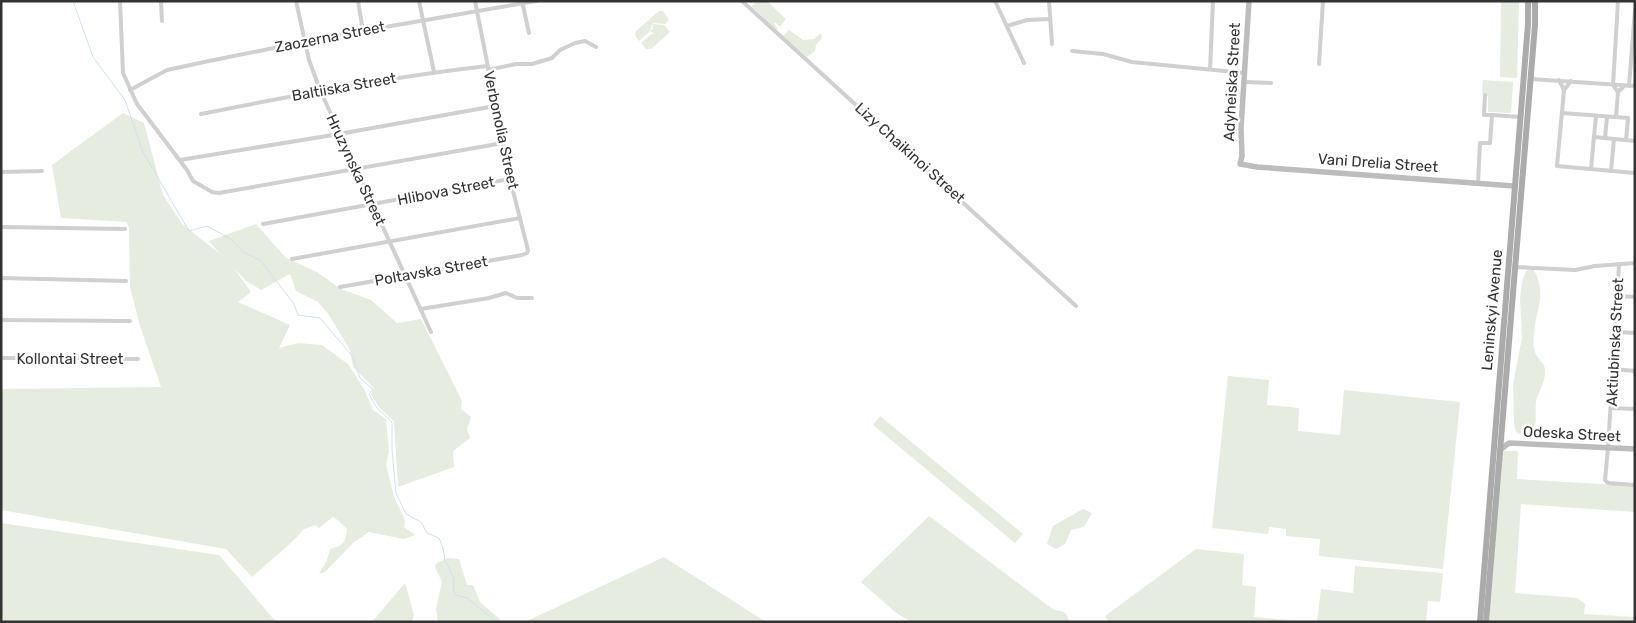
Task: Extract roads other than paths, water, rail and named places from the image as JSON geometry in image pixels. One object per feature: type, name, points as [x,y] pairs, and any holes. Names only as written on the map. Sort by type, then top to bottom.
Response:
[{"type":"main road","name":"Leninskyi Avenue","points":[[1486,622],[1500,450],[1500,408],[1514,186],[1528,24],[1528,1]]},
{"type":"main road","name":"Leninskyi Avenue","points":[[1480,622],[1515,267],[1531,79],[1535,1]]},
{"type":"main road","points":[[1516,163],[1524,163]]},
{"type":"main road","points":[[1513,204],[1520,205]]},
{"type":"street","points":[[120,1],[123,72],[130,90],[137,104],[180,160],[193,181],[212,192],[219,194],[503,143]]},
{"type":"street","points":[[161,1],[162,21]]},
{"type":"street","name":"Hruzynska Street","points":[[296,1],[304,41],[320,90],[431,332]]},
{"type":"street","points":[[358,1],[363,31]]},
{"type":"street","points":[[419,1],[434,72]]},
{"type":"street","name":"Verbonolia Street","points":[[475,1],[510,179],[528,250],[527,253],[522,255]]},
{"type":"street","name":"Zaozerna Street","points":[[130,90],[167,70],[304,41],[536,1]]},
{"type":"street","name":"Lizy Chaikinoi Street","points":[[742,1],[1076,306]]},
{"type":"street","points":[[995,1],[1024,63]]},
{"type":"street","points":[[1049,1],[1052,44]]},
{"type":"street","points":[[1210,69],[1213,1]]},
{"type":"street","name":"Adyheiska Street","points":[[1240,164],[1242,156],[1241,128],[1249,1]]},
{"type":"street","points":[[1319,64],[1323,1]]},
{"type":"street","points":[[1616,117],[1618,92],[1613,85],[1618,1]]},
{"type":"street","points":[[522,2],[529,33]]},
{"type":"street","points":[[1630,86],[1635,10]]},
{"type":"street","points":[[1007,26],[1027,20],[1050,19]]},
{"type":"street","name":"Baltiiska Street","points":[[201,114],[320,90],[434,72],[532,64],[552,58],[560,50],[575,43],[585,41],[596,47]]},
{"type":"street","points":[[1072,51],[1103,54],[1132,62],[1170,67],[1245,73]]},
{"type":"street","points":[[1531,79],[1635,86]]},
{"type":"street","points":[[1559,80],[1564,90],[1558,166],[1635,173]]},
{"type":"street","points":[[1245,82],[1271,84]]},
{"type":"street","points":[[1564,90],[1571,82]]},
{"type":"street","points":[[1618,92],[1624,86]]},
{"type":"street","points":[[1485,95],[1484,115],[1520,117]]},
{"type":"street","points":[[180,160],[496,106]]},
{"type":"street","points":[[1562,113],[1628,118],[1626,140]]},
{"type":"street","points":[[1478,183],[1480,143],[1490,143],[1492,115]]},
{"type":"street","points":[[1591,170],[1596,116]]},
{"type":"street","points":[[1605,138],[1607,117]]},
{"type":"street","points":[[1594,136],[1635,141]]},
{"type":"street","points":[[1611,171],[1614,139]]},
{"type":"street","name":"Vani Drelia Street","points":[[1240,164],[1257,167],[1514,186]]},
{"type":"street","points":[[1,172],[42,172]]},
{"type":"street","name":"Hlibova Street","points":[[263,224],[510,179]]},
{"type":"street","points":[[292,259],[520,218]]},
{"type":"street","points":[[1,227],[125,229]]},
{"type":"street","name":"Poltavska Street","points":[[340,287],[522,255]]},
{"type":"street","points":[[1515,267],[1575,270],[1595,266],[1635,263]]},
{"type":"street","name":"Aktiubinska Street","points":[[1620,264],[1605,480],[1608,483],[1635,485]]},
{"type":"street","points":[[1,278],[126,281]]},
{"type":"street","points":[[421,309],[489,298],[506,293],[517,298],[532,298]]},
{"type":"street","points":[[1618,296],[1635,297]]},
{"type":"street","points":[[1,320],[130,321]]},
{"type":"street","points":[[1616,332],[1635,333]]},
{"type":"street","name":"Kollontai Street","points":[[1,358],[138,359]]},
{"type":"street","points":[[1613,369],[1635,371]]},
{"type":"street","points":[[1611,408],[1635,409]]},
{"type":"street","name":"Odeska Street","points":[[1501,435],[1509,443]]},
{"type":"street","name":"Odeska Street","points":[[1500,450],[1509,443],[1635,449]]},
{"type":"waterway","points":[[73,1],[93,57],[125,100],[143,152],[189,231],[207,226],[231,239],[243,252],[260,260],[294,304],[298,315],[320,318],[353,357],[360,378],[373,389],[369,394],[377,408],[392,422],[392,450],[396,493],[406,514],[421,522],[427,533],[439,538],[445,560],[454,578],[453,588],[455,595],[467,598],[497,622]]}]
